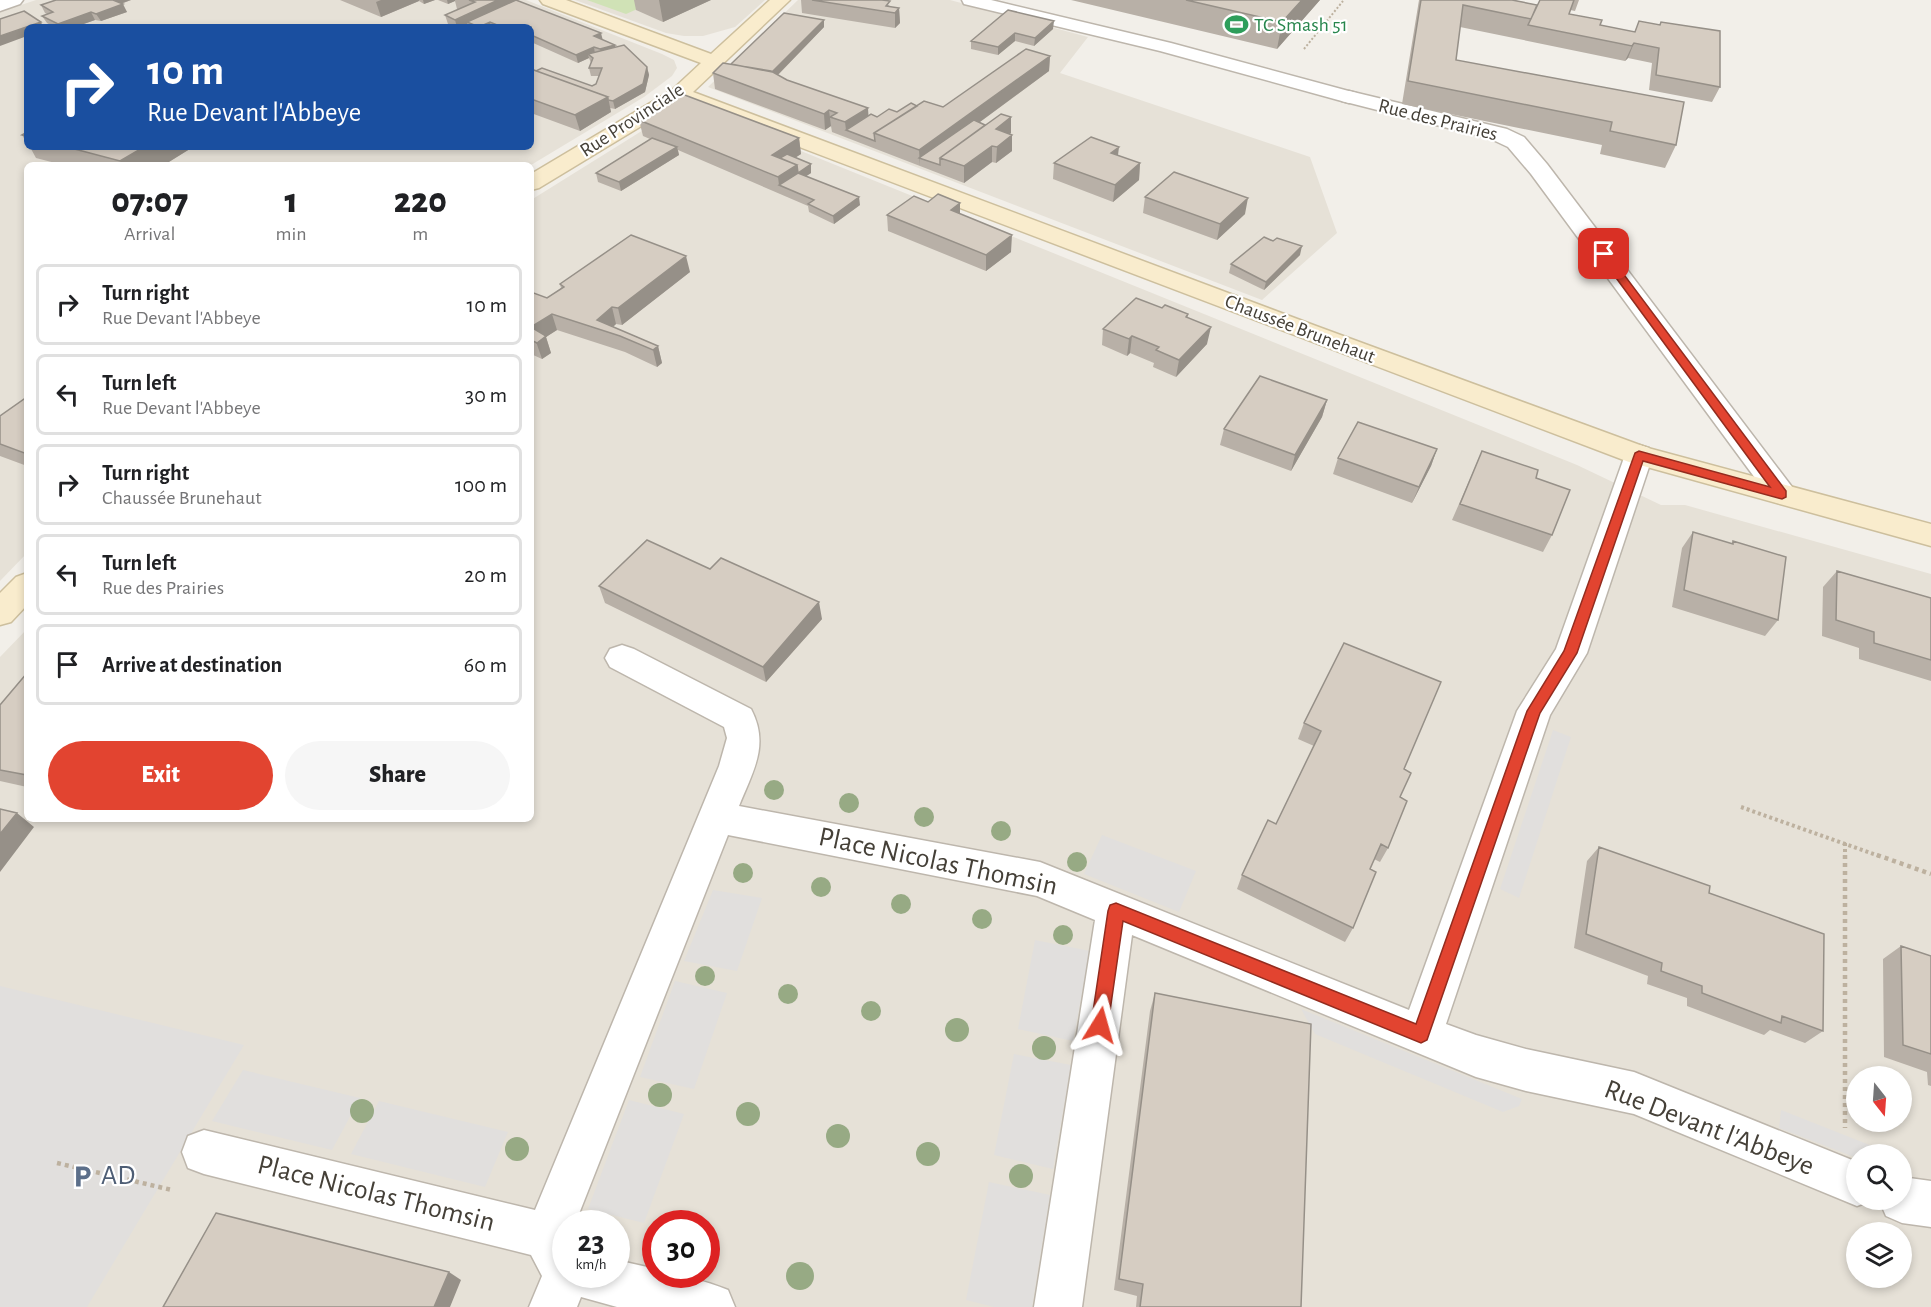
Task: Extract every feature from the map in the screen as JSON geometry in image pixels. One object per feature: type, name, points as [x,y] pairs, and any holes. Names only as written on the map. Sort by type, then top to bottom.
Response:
[{"type":"street","points":[[0,5],[14,0]]},
{"type":"street","points":[[549,0],[712,61]]},
{"type":"street","name":"Rue Provinciale","points":[[534,181],[679,94],[712,61],[781,0]]},
{"type":"street","name":"Chaussée Brunehaut","points":[[679,94],[1639,455],[1931,535]]},
{"type":"street","name":"Rue des Prairies","points":[[1350,97],[1499,134],[1516,142],[1560,195],[1782,494]]},
{"type":"street","points":[[1421,1035],[1534,711],[1571,653],[1639,455]]},
{"type":"street","points":[[0,613],[24,588]]},
{"type":"street","points":[[578,1210],[716,817],[737,766],[744,738],[738,719],[622,658]]},
{"type":"street","name":"Place Nicolas Thomsin","points":[[716,817],[1040,879],[1116,911]]},
{"type":"street","points":[[1058,1307],[1116,911]]},
{"type":"street","name":"Rue Devant l'Abbeye","points":[[1116,911],[1476,1056],[1526,1070],[1634,1093],[1846,1179]]},
{"type":"street","name":"Place Nicolas Thomsin","points":[[204,1152],[552,1258]]},
{"type":"street","points":[[1912,1201],[1931,1204]]},
{"type":"street","points":[[630,1287],[711,1307]]},
{"type":"street","points":[[553,1307],[556,1288]]},
{"type":"lane","points":[[970,0],[1165,47],[1350,97]]},
{"type":"path","points":[[1281,78],[1343,1]]},
{"type":"path","points":[[1742,807],[1931,874]]},
{"type":"path","points":[[1845,843],[1850,1144]]},
{"type":"path","points":[[57,1163],[179,1192],[204,1152]]},
{"type":"shaded area","points":[[36,0],[526,0],[674,60],[677,68],[672,76],[644,97],[534,163],[24,162],[24,556],[0,581],[0,12]]},
{"type":"shaded area","points":[[575,0],[765,0],[735,27],[703,36],[684,36],[666,33]]},
{"type":"shaded area","points":[[798,0],[950,0],[1088,37],[1060,73],[1310,157],[1337,233],[1262,300],[708,87]]},
{"type":"shaded area","points":[[685,104],[1577,465],[1661,505],[1685,505],[1931,574],[1931,1307],[0,1307],[0,657],[24,632],[24,822],[534,822],[534,198]]},
{"type":"shaded area","points":[[1553,730],[1571,737],[1519,898],[1500,889]]},
{"type":"shaded area","points":[[1102,835],[1196,871],[1179,912],[1084,874]]},
{"type":"shaded area","points":[[713,890],[762,898],[737,971],[684,961]]},
{"type":"shaded area","points":[[1035,940],[1090,951],[1073,1041],[1018,1029]]},
{"type":"shaded area","points":[[675,981],[727,993],[694,1089],[640,1077]]},
{"type":"shaded area","name":"AD","points":[[0,986],[244,1045],[87,1307],[0,1307]]},
{"type":"shaded area","points":[[1301,1009],[1522,1099],[1519,1106],[1503,1112],[1315,1034]]},
{"type":"shaded area","points":[[1014,1054],[1071,1065],[1053,1169],[994,1155]]},
{"type":"shaded area","points":[[243,1070],[360,1098],[332,1150],[212,1121]]},
{"type":"shaded area","points":[[629,1100],[684,1114],[649,1210],[642,1210],[642,1222],[630,1220],[630,1210],[588,1209]]},
{"type":"shaded area","points":[[379,1101],[508,1132],[485,1187],[351,1154]]},
{"type":"shaded area","points":[[1781,1110],[1867,1144],[1846,1144],[1846,1154],[1779,1128]]},
{"type":"shaded area","points":[[989,1182],[1050,1195],[1032,1307],[994,1307],[966,1300]]},
{"type":"green space","points":[[587,0],[645,0],[651,3],[626,14]]},
{"type":"building","points":[[56,0],[113,0],[123,4],[58,24],[42,16],[53,12],[41,5]]},
{"type":"building","points":[[469,0],[498,0],[455,20],[445,15],[475,2]]},
{"type":"building","points":[[516,0],[601,33],[594,36],[615,45],[600,49],[594,47],[576,55],[534,36],[534,24],[490,22],[472,24],[467,22]]},
{"type":"building","points":[[812,0],[882,0],[890,1],[886,6],[899,8],[895,13]]},
{"type":"building","points":[[1186,0],[1302,0],[1282,22]]},
{"type":"building","points":[[1421,0],[1512,0],[1537,5],[1531,19],[1463,5],[1456,60],[1684,102],[1676,145],[1610,131],[1612,122],[1408,81]]},
{"type":"building","points":[[1540,0],[1574,0],[1569,14],[1602,20],[1600,25],[1635,32],[1639,21],[1720,31],[1720,87],[1656,75],[1659,48],[1634,43],[1632,46],[1528,25]]},
{"type":"building","points":[[1008,10],[1054,21],[1035,38],[1015,33],[998,47],[971,41]]},
{"type":"building","points":[[24,11],[41,22],[24,24],[24,28],[0,36],[0,19]]},
{"type":"building","points":[[784,13],[824,20],[772,72],[731,64]]},
{"type":"building","points":[[624,45],[647,67],[643,84],[613,101],[608,100],[608,97],[536,71],[542,68],[592,86],[596,84],[602,68],[589,68],[593,58],[588,54]]},
{"type":"building","points":[[1026,49],[1050,56],[919,150],[874,133],[924,101],[943,107]]},
{"type":"building","points":[[723,63],[771,71],[787,80],[868,108],[845,122],[830,117],[837,113],[829,110],[824,114],[713,73]]},
{"type":"building","points":[[534,70],[608,97],[575,115],[534,100]]},
{"type":"building","points":[[682,94],[799,138],[772,155],[797,165],[778,177],[639,120]]},
{"type":"building","points":[[911,103],[917,106],[874,133],[875,141],[846,130],[871,114],[877,117],[889,109],[897,112]]},
{"type":"building","points":[[1001,114],[1011,117],[996,129],[1012,135],[997,147],[992,146],[964,166],[940,158]]},
{"type":"building","points":[[974,120],[985,125],[940,158],[940,165],[919,158]]},
{"type":"building","points":[[1091,137],[1119,147],[1111,153],[1140,163],[1115,185],[1054,163]]},
{"type":"building","points":[[652,138],[677,147],[619,182],[596,173]]},
{"type":"building","points":[[78,150],[139,150],[120,161]]},
{"type":"building","points":[[787,154],[811,164],[798,173],[797,165],[780,158]]},
{"type":"building","points":[[1174,172],[1248,198],[1220,224],[1145,197]]},
{"type":"building","points":[[798,173],[859,197],[833,216],[808,204],[814,200],[779,185]]},
{"type":"building","points":[[938,194],[960,203],[951,210],[1012,235],[986,255],[887,215],[914,196],[928,202]]},
{"type":"building","points":[[631,235],[686,256],[618,308],[612,307],[597,320],[658,346],[653,350],[620,336],[552,314],[534,325],[534,293],[547,298],[564,287],[560,284]]},
{"type":"building","points":[[1264,237],[1273,241],[1277,238],[1302,246],[1266,282],[1231,264]]},
{"type":"building","points":[[1136,298],[1162,308],[1165,305],[1188,314],[1186,317],[1211,327],[1179,360],[1156,350],[1159,347],[1132,336],[1129,339],[1103,329]]},
{"type":"building","points":[[534,329],[546,336],[537,343],[534,342]]},
{"type":"building","points":[[1260,376],[1327,400],[1295,455],[1224,429]]},
{"type":"building","points":[[24,399],[24,453],[0,444],[0,416]]},
{"type":"building","points":[[1358,422],[1437,449],[1419,487],[1338,458]]},
{"type":"building","points":[[1482,451],[1538,470],[1536,478],[1570,490],[1552,535],[1460,504]]},
{"type":"building","points":[[1693,532],[1786,557],[1778,620],[1684,590]]},
{"type":"building","points":[[647,540],[710,569],[721,558],[819,602],[763,667],[599,586]]},
{"type":"building","points":[[1837,571],[1931,598],[1931,660],[1874,643],[1874,632],[1836,620]]},
{"type":"building","points":[[1344,643],[1441,682],[1404,769],[1411,773],[1400,797],[1407,801],[1388,848],[1381,844],[1370,869],[1376,872],[1353,928],[1242,875],[1268,820],[1276,824],[1321,731],[1304,723]]},
{"type":"building","points":[[24,677],[24,774],[0,770],[0,705]]},
{"type":"building","points":[[0,809],[17,813],[0,834]]},
{"type":"building","points":[[1599,847],[1710,886],[1709,893],[1824,934],[1823,1031],[1782,1016],[1781,1023],[1702,993],[1702,986],[1661,971],[1662,963],[1586,934]]},
{"type":"building","points":[[1901,946],[1931,956],[1931,1054],[1903,1045]]},
{"type":"building","points":[[1155,993],[1311,1024],[1301,1307],[1140,1307],[1143,1284],[1119,1279]]},
{"type":"building","points":[[216,1213],[449,1272],[434,1307],[163,1307]]},
{"type":"place","name":"TC Smash 51","points":[[1236,25]]},
{"type":"place","name":"AD","points":[[83,1176]]},
{"type":"route","points":[[1100,1025],[1116,911],[1421,1035],[1534,711],[1571,653],[1639,455],[1782,494],[1604,254]]}]
